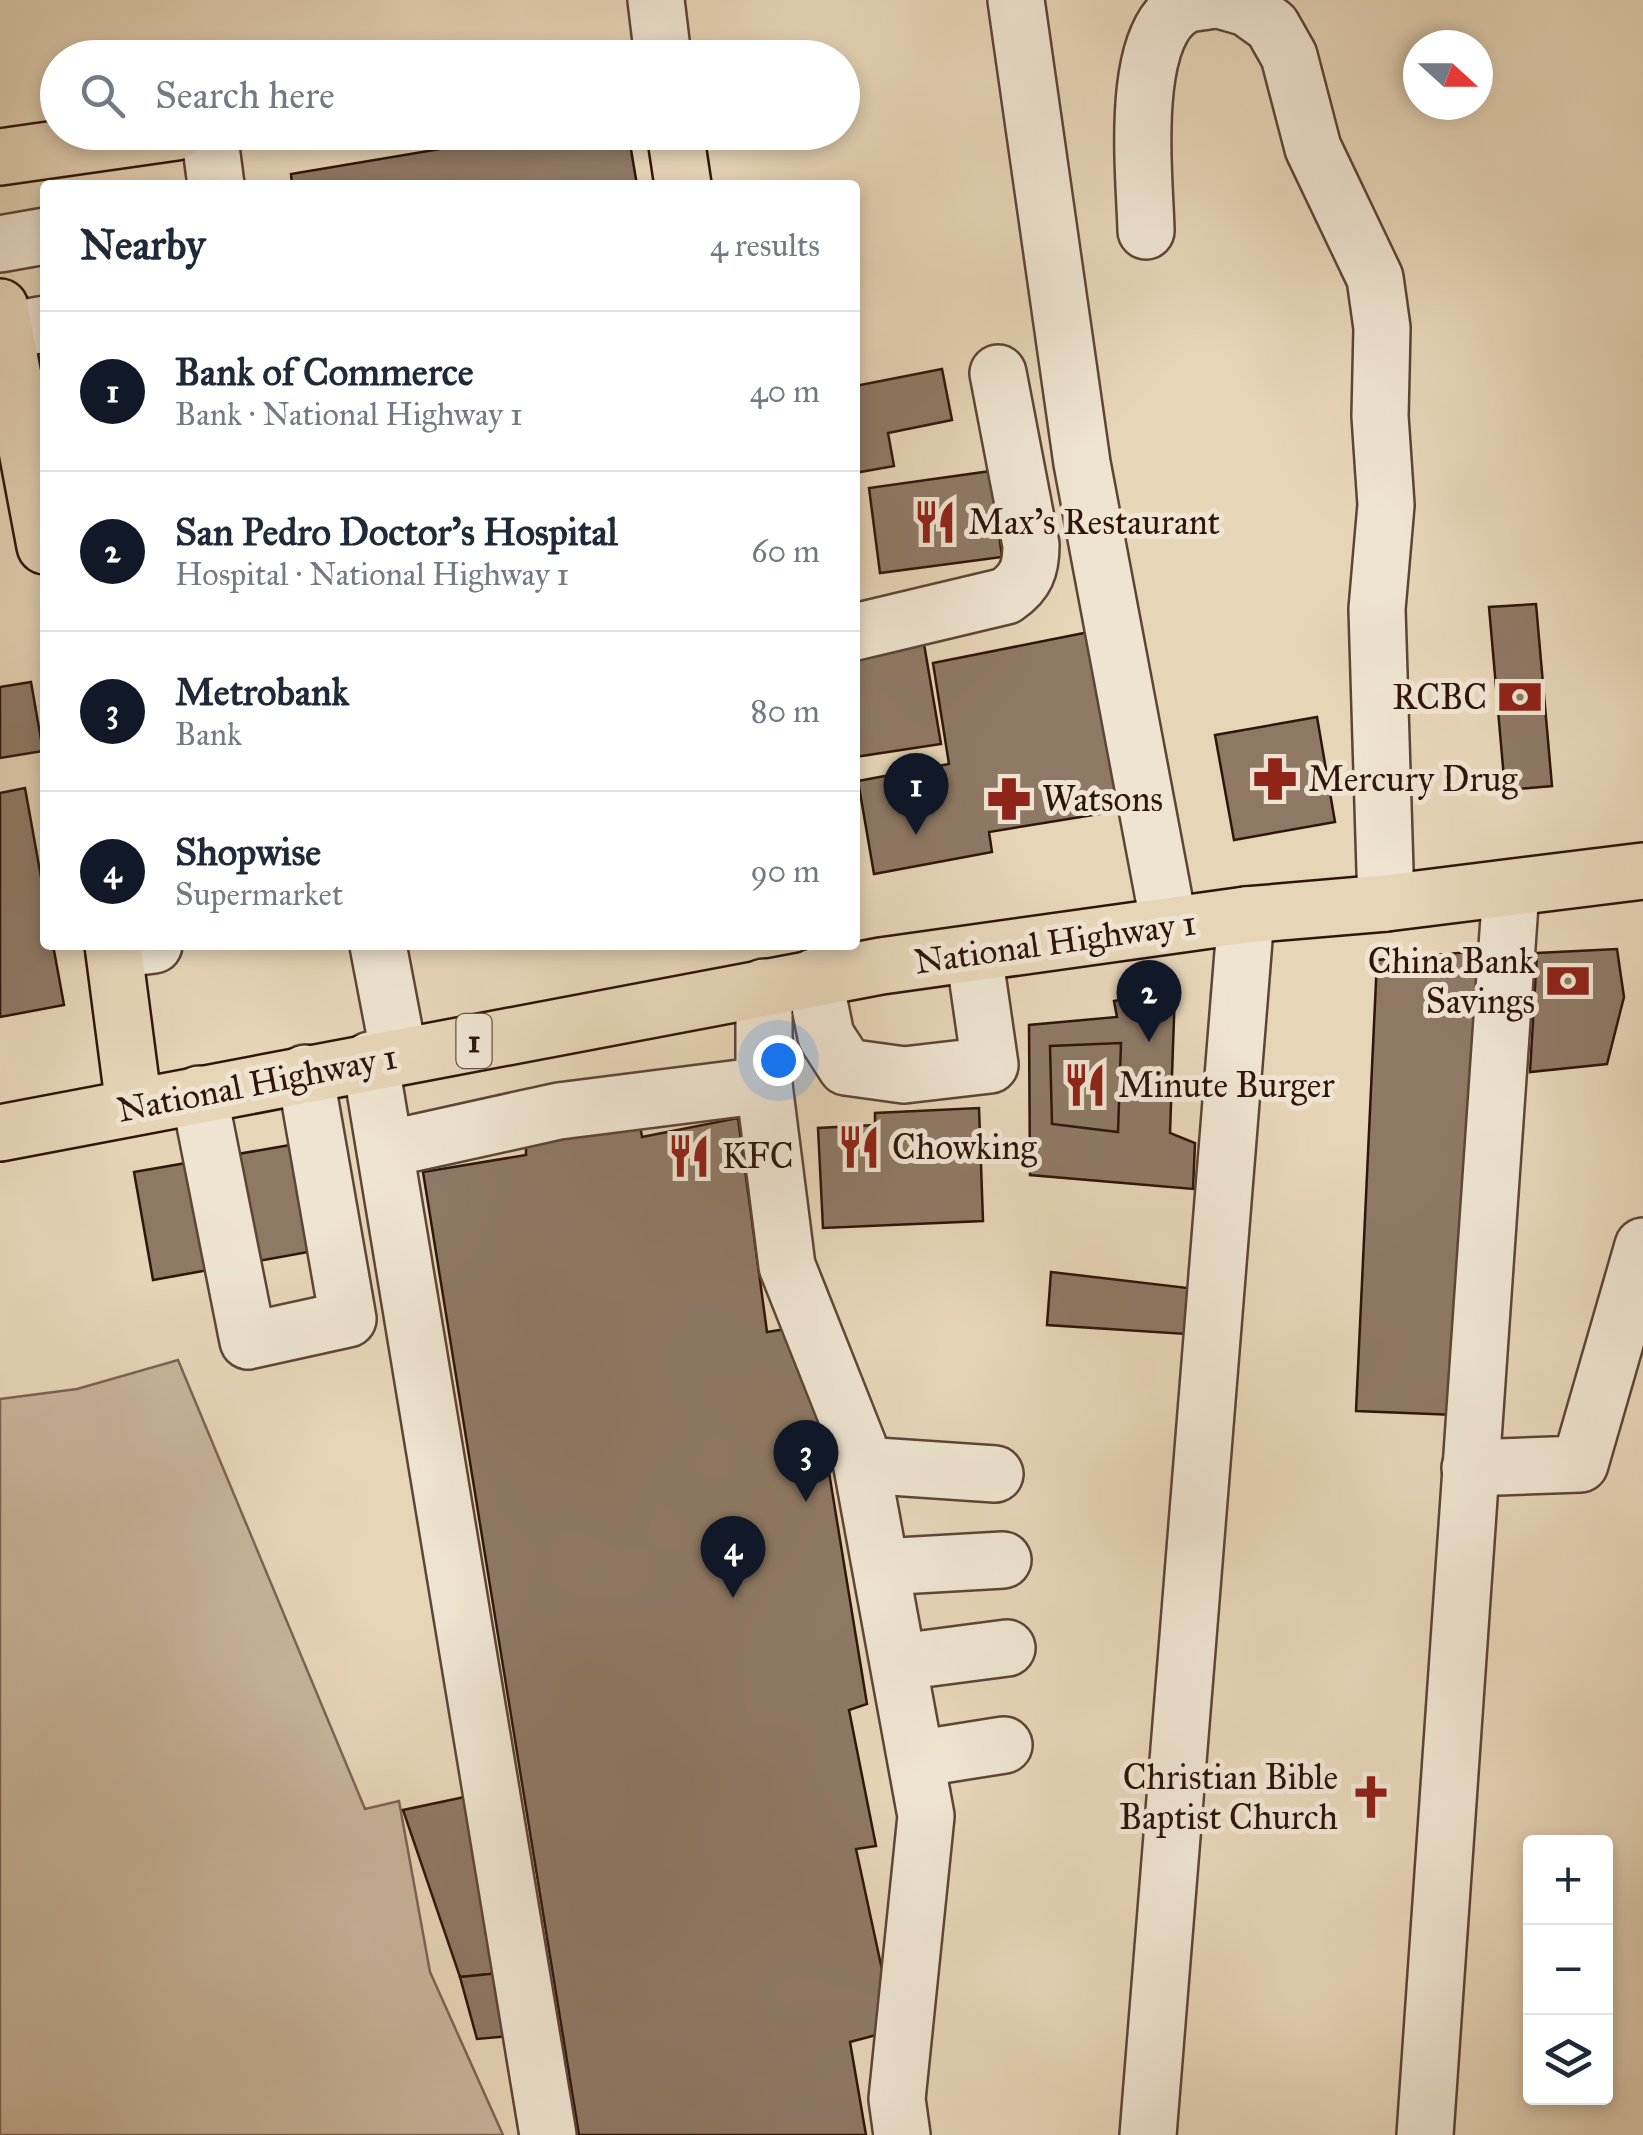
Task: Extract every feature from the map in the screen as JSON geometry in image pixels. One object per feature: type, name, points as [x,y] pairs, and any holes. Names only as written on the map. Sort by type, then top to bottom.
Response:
[{"type":"main road","points":[[0,157],[49,150]]},
{"type":"main road","points":[[677,150],[681,180]]},
{"type":"main road","points":[[17,321],[40,499]]},
{"type":"main road","name":"National Highway 1","points":[[0,1133],[384,1058],[795,970],[974,954],[1246,915],[1386,903],[1643,871]]},
{"type":"main road","points":[[127,950],[134,1106]]},
{"type":"street","points":[[656,0],[662,40]]},
{"type":"street","points":[[1016,0],[1082,464],[1169,926]]},
{"type":"street","points":[[1146,230],[1144,126],[1149,62],[1160,28],[1184,6],[1217,0],[1247,8],[1272,26],[1289,56],[1313,148],[1375,278],[1382,328],[1380,416],[1386,505],[1377,610],[1386,903]]},
{"type":"street","points":[[211,150],[215,180]]},
{"type":"street","points":[[0,244],[40,237]]},
{"type":"street","points":[[860,631],[1006,596],[1025,579],[1031,546],[998,372]]},
{"type":"street","points":[[1425,2135],[1511,889]]},
{"type":"street","points":[[1148,2135],[1246,915]]},
{"type":"street","points":[[378,950],[387,1149],[548,2135]]},
{"type":"street","points":[[795,970],[826,1036],[846,1067],[904,1075],[990,1064],[974,954]]},
{"type":"street","points":[[795,970],[764,1085],[787,1266],[862,1465],[926,1816],[897,2099],[902,2135]]},
{"type":"street","points":[[200,1094],[248,1340],[348,1319],[305,1073]]},
{"type":"street","points":[[387,1149],[559,1111],[764,1085]]},
{"type":"street","points":[[1470,1468],[1580,1464],[1643,1246]]},
{"type":"street","points":[[862,1465],[995,1474]]},
{"type":"street","points":[[880,1567],[1003,1560]]},
{"type":"street","points":[[900,1662],[1007,1648]]},
{"type":"street","points":[[916,1758],[1004,1745]]},
{"type":"shaded area","points":[[178,1360],[365,1809],[399,1801],[430,1972],[503,2135],[0,2135],[0,1399],[77,1389]]},
{"type":"building","points":[[434,150],[631,150],[636,180],[292,180],[291,174]]},
{"type":"building","points":[[942,369],[952,420],[888,433],[894,466],[860,472],[860,385]]},
{"type":"building","name":"Max's Restaurant","points":[[991,471],[1002,557],[880,573],[869,488]]},
{"type":"building","name":"RCBC","points":[[1536,604],[1552,786],[1505,790],[1489,607]]},
{"type":"building","points":[[1089,632],[1130,809],[989,832],[992,852],[874,874],[860,781],[949,764],[933,663]]},
{"type":"building","points":[[923,638],[941,744],[860,756],[860,651]]},
{"type":"building","points":[[31,682],[40,751],[0,758],[0,687]]},
{"type":"building","name":"Mercury Drug","points":[[1317,717],[1335,822],[1234,840],[1215,735]]},
{"type":"building","points":[[25,788],[40,871],[40,950],[54,950],[64,1005],[0,1017],[0,793]]},
{"type":"building","points":[[1617,949],[1624,997],[1607,1064],[1530,1072],[1537,953]]},
{"type":"building","points":[[1481,951],[1456,1415],[1356,1411],[1377,960]]},
{"type":"building","points":[[1175,989],[1170,1133],[1195,1143],[1193,1189],[1030,1175],[1029,1025],[1117,1017],[1114,1001]]},
{"type":"building","name":"Minute Burger","points":[[1121,1043],[1118,1132],[1052,1124],[1050,1046]]},
{"type":"building","points":[[979,1108],[983,1221],[823,1228],[818,1128],[875,1125],[875,1113]]},
{"type":"building","points":[[638,1114],[642,1137],[738,1118],[767,1332],[805,1326],[867,1704],[849,1710],[876,1846],[856,1849],[895,2030],[850,2042],[866,2135],[579,2135],[423,1172],[526,1155],[526,1131]]},
{"type":"building","points":[[342,1136],[358,1243],[153,1280],[134,1172]]},
{"type":"building","points":[[1051,1272],[1188,1288],[1186,1334],[1047,1325]]},
{"type":"building","points":[[474,1795],[511,1972],[460,1977],[403,1810]]},
{"type":"building","points":[[511,1972],[521,2035],[477,2039],[460,1977]]},
{"type":"place","name":"Max's Restaurant","points":[[935,522]]},
{"type":"place","name":"RCBC","points":[[1520,697]]},
{"type":"place","name":"Mercury Drug","points":[[1275,779]]},
{"type":"place","name":"Watsons","points":[[1009,799]]},
{"type":"place","name":"Bank of Commerce","points":[[916,835]]},
{"type":"place","name":"China Bank Savings","points":[[1568,981]]},
{"type":"place","name":"San Pedro Doctor's Hospital","points":[[1149,1042]]},
{"type":"place","name":"Minute Burger","points":[[1085,1085]]},
{"type":"place","name":"Chowking","points":[[859,1147]]},
{"type":"place","name":"KFC","points":[[689,1156]]},
{"type":"place","name":"Metrobank","points":[[806,1502]]},
{"type":"place","name":"Shopwise","points":[[733,1598]]},
{"type":"place","name":"Christian Bible Baptist Church","points":[[1371,1797]]}]
